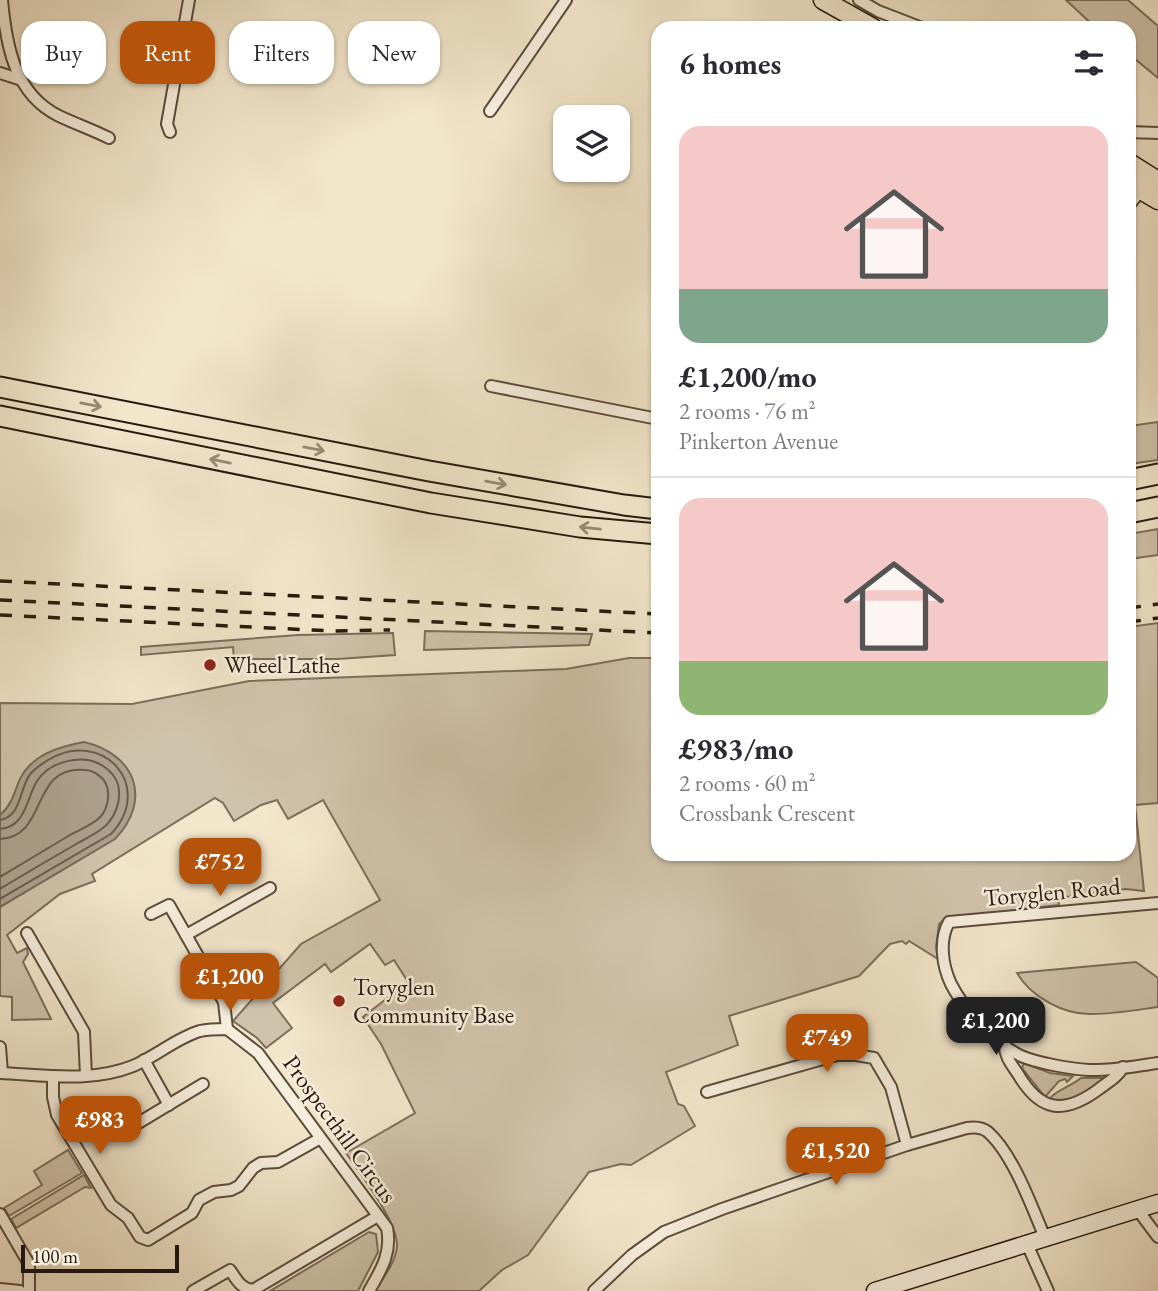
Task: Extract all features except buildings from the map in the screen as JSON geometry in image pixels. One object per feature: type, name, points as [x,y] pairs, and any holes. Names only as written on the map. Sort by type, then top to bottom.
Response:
[{"type":"highway","points":[[0,385],[44,396],[429,471],[651,508]]},
{"type":"highway","points":[[0,417],[431,503],[580,527],[651,533]]},
{"type":"highway","points":[[1136,479],[1158,474]]},
{"type":"highway","points":[[1136,511],[1158,506]]},
{"type":"main road","points":[[823,0],[860,21]]},
{"type":"main road","points":[[1148,180],[1158,200]]},
{"type":"main road","points":[[875,1291],[1158,1203]]},
{"type":"street","points":[[170,132],[167,124],[189,0]]},
{"type":"street","points":[[490,111],[566,0]]},
{"type":"street","points":[[859,0],[877,11],[903,21]]},
{"type":"street","points":[[1,3],[8,49],[21,78]]},
{"type":"street","points":[[0,73],[21,80]]},
{"type":"street","points":[[26,84],[49,110],[109,138]]},
{"type":"street","points":[[1136,132],[1158,133]]},
{"type":"street","points":[[1136,196],[1148,180]]},
{"type":"street","points":[[491,386],[651,418]]},
{"type":"street","points":[[186,935],[270,888]]},
{"type":"street","name":"Toryglen Road","points":[[1005,1044],[994,1037],[961,1002],[947,975],[943,932],[949,922],[1158,903]]},
{"type":"street","points":[[0,1047],[1,1073],[86,1076],[111,1072],[144,1060],[186,1036],[203,1030],[227,1029],[224,1002],[169,905],[151,914]]},
{"type":"street","points":[[27,933],[84,1032],[86,1076]]},
{"type":"street","name":"Prospecthill Circus","points":[[227,1029],[258,1053],[387,1228],[389,1247],[384,1267],[369,1291]]},
{"type":"street","points":[[1005,1044],[1021,1056],[1089,1070],[1158,1063]]},
{"type":"street","points":[[1005,1044],[1005,1052],[1026,1089],[1049,1105],[1062,1108],[1092,1094],[1119,1074],[1123,1067]]},
{"type":"street","points":[[707,1092],[836,1055],[874,1058],[891,1087],[906,1145]]},
{"type":"street","points":[[144,1060],[169,1105]]},
{"type":"street","points":[[53,1076],[53,1097],[57,1115],[111,1205],[128,1218],[140,1237],[148,1240],[192,1213],[199,1200],[214,1192],[239,1186],[253,1168],[261,1163],[278,1162],[319,1139]]},
{"type":"street","points":[[135,1125],[203,1084]]},
{"type":"street","points":[[594,1291],[632,1255],[664,1232],[906,1145],[967,1128],[986,1130],[1002,1150],[1024,1188],[1045,1238]]},
{"type":"street","points":[[1137,1209],[1158,1237]]},
{"type":"street","points":[[193,1291],[230,1270],[244,1289],[253,1290],[378,1216]]},
{"type":"street","points":[[1,1219],[29,1264],[29,1291]]},
{"type":"street","points":[[1027,1244],[1048,1291]]},
{"type":"street","points":[[0,1290],[20,1291]]},
{"type":"shaded area","points":[[1066,0],[1128,0],[1158,26],[1158,78],[1136,60],[1136,21],[1088,21]]},
{"type":"shaded area","points":[[1158,422],[1158,460],[1136,463],[1136,425]]},
{"type":"shaded area","points":[[1158,529],[1158,555],[1136,558],[1136,533]]},
{"type":"shaded area","points":[[1158,623],[1158,803],[1136,805],[1136,626]]},
{"type":"shaded area","points":[[425,631],[592,634],[589,645],[424,650]]},
{"type":"shaded area","points":[[393,633],[395,655],[338,659],[234,659],[233,647],[141,655],[141,647],[298,635]]},
{"type":"shaded area","points":[[629,658],[651,658],[651,861],[1136,861],[1136,815],[1144,891],[1126,889],[1058,898],[1059,905],[946,918],[939,924],[936,947],[938,959],[909,941],[906,944],[902,941],[890,944],[859,976],[729,1016],[738,1045],[666,1072],[678,1104],[684,1106],[695,1126],[631,1165],[621,1164],[589,1172],[528,1255],[502,1270],[479,1291],[375,1291],[394,1258],[396,1236],[377,1198],[346,1153],[415,1113],[381,1044],[363,1017],[408,982],[394,960],[385,965],[370,944],[331,972],[325,964],[273,1003],[292,1028],[266,1048],[233,1021],[301,944],[380,900],[323,800],[288,819],[277,800],[261,805],[234,821],[223,803],[215,798],[92,874],[95,881],[60,894],[7,935],[17,953],[27,948],[28,954],[23,962],[51,1019],[12,1020],[12,997],[0,996],[0,703],[132,704],[249,681],[566,669]]},
{"type":"shaded area","points":[[1136,962],[1158,978],[1158,1007],[1081,1014],[1049,1003],[1031,990],[1017,973]]},
{"type":"shaded area","points":[[1024,1063],[1050,1073],[1073,1076],[1067,1082],[1065,1079],[1059,1081],[1045,1097],[1022,1068]]},
{"type":"shaded area","points":[[1081,1078],[1103,1078],[1103,1081],[1078,1098],[1064,1101],[1049,1099],[1056,1093]]},
{"type":"shaded area","points":[[68,1150],[82,1173],[9,1216],[4,1208],[42,1185],[34,1171]]},
{"type":"shaded area","points":[[84,1175],[91,1188],[85,1187],[16,1228],[11,1219]]},
{"type":"shaded area","points":[[369,1232],[376,1234],[378,1252],[358,1291],[270,1291]]},
{"type":"water","points":[[84,742],[102,748],[116,757],[133,780],[133,809],[127,824],[115,839],[0,907],[0,815],[10,804],[19,781],[30,765],[55,750]]},
{"type":"railway","points":[[0,581],[651,614]]},
{"type":"railway","points":[[0,600],[651,633]]},
{"type":"railway","points":[[1136,607],[1158,604]]},
{"type":"railway","points":[[0,615],[333,631],[390,630]]},
{"type":"railway","points":[[1136,621],[1158,618]]},
{"type":"place","name":"Wheel Lathe","points":[[210,665]]},
{"type":"place","name":"Toryglen Community Base","points":[[339,1001]]}]
